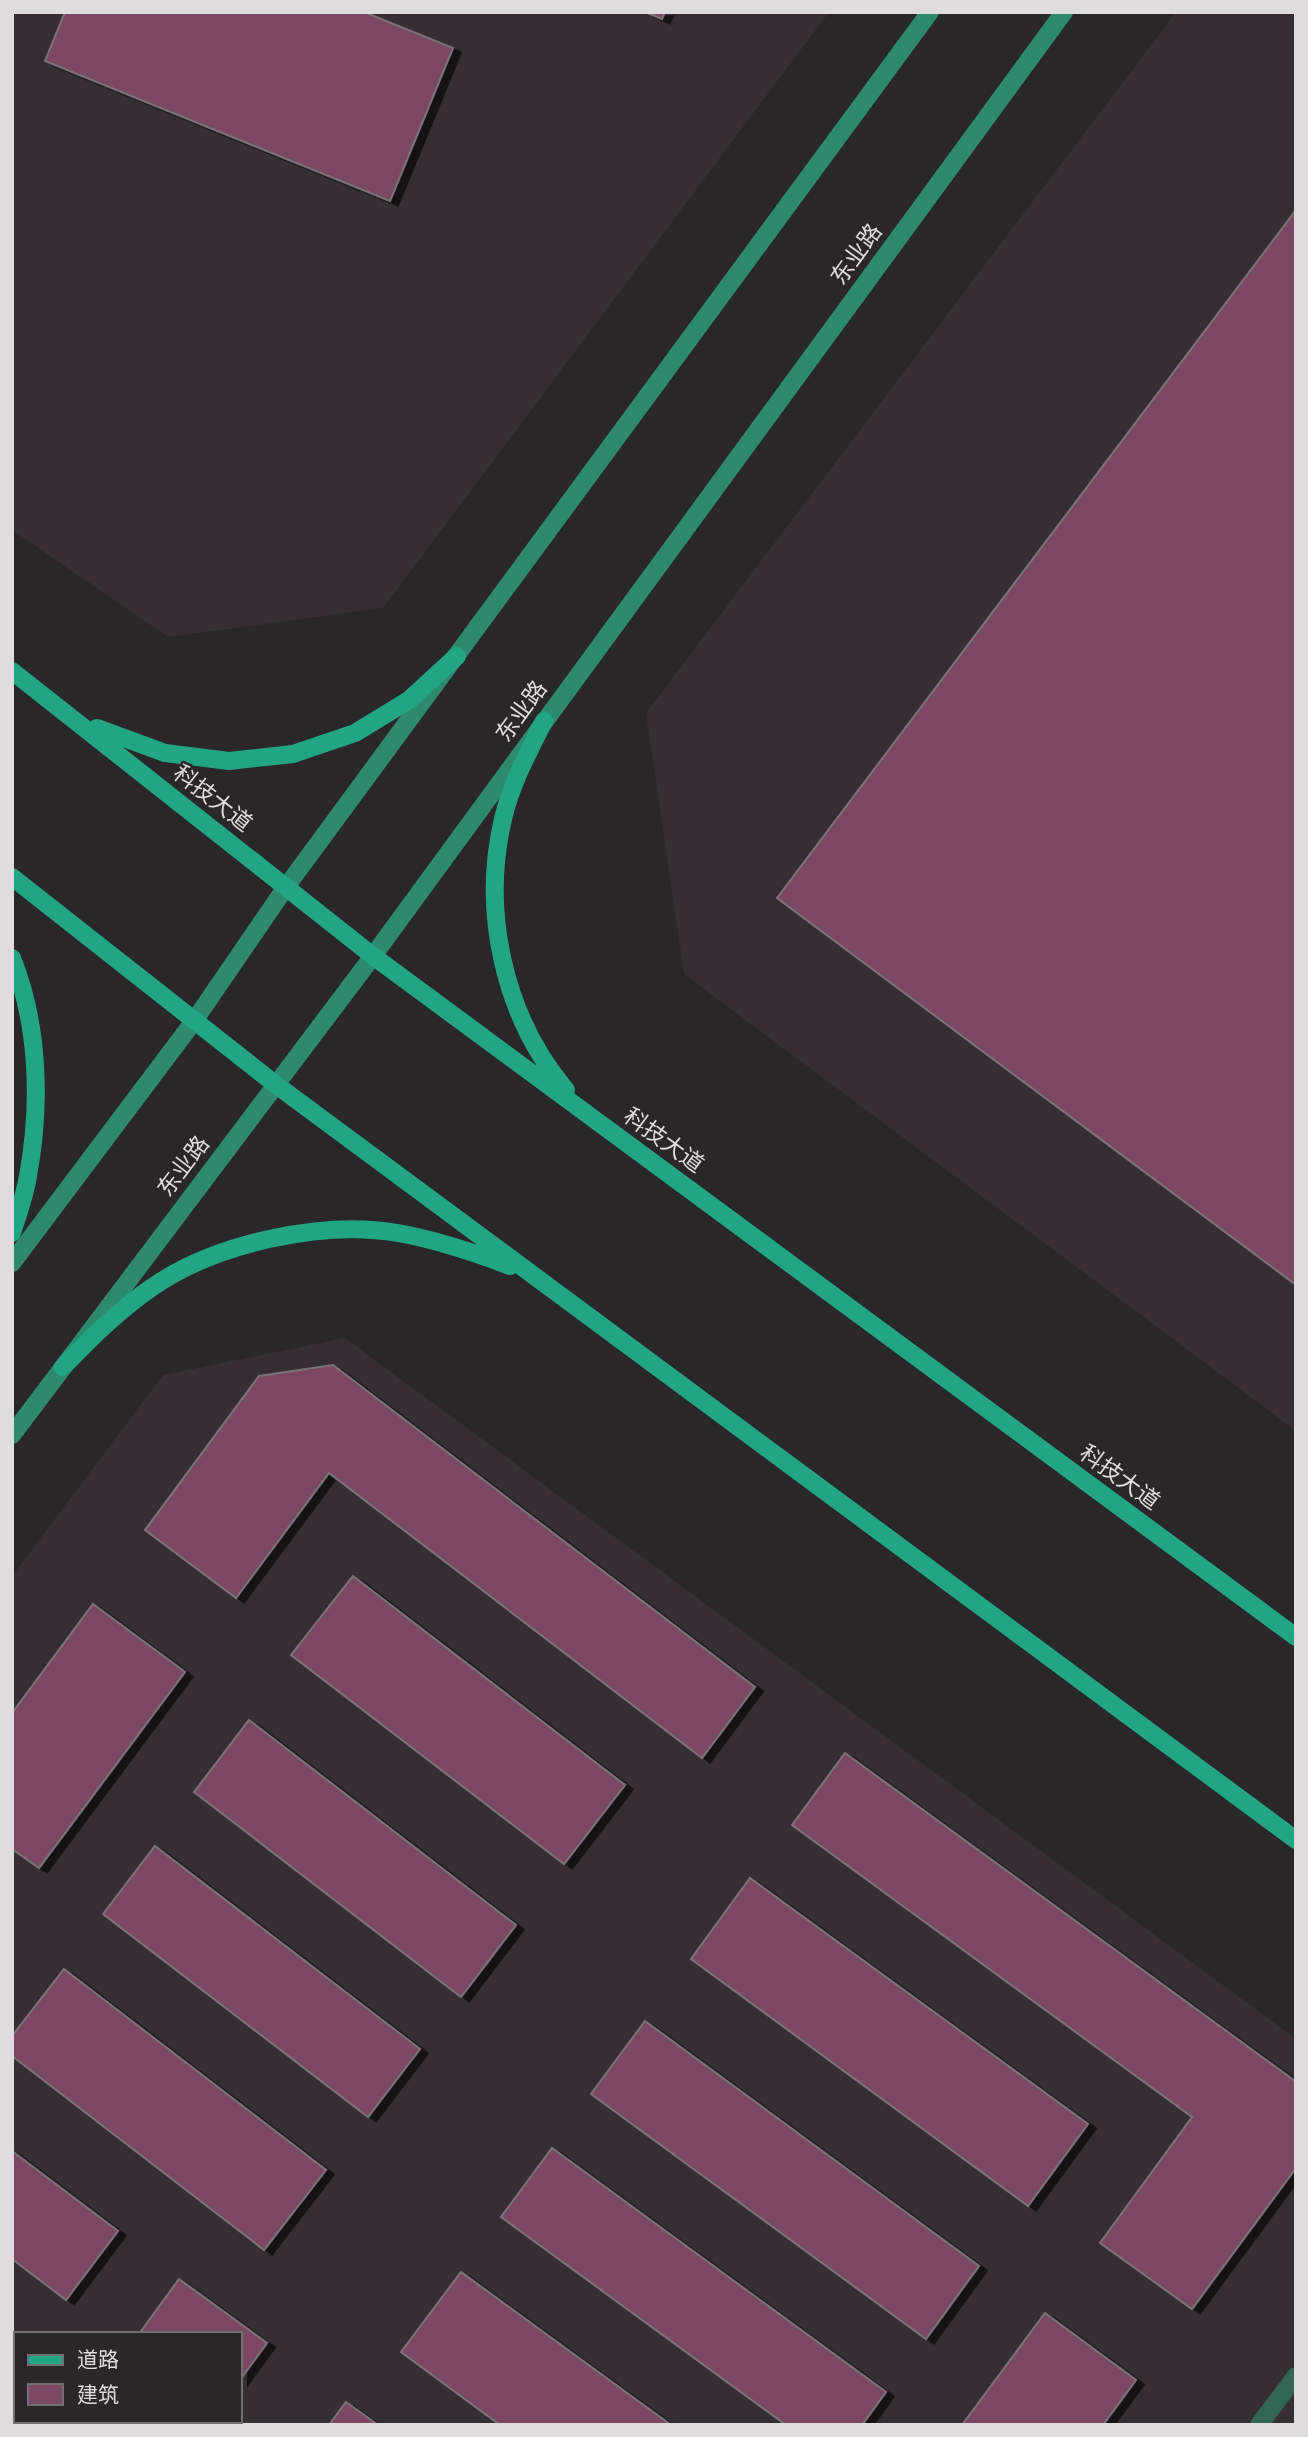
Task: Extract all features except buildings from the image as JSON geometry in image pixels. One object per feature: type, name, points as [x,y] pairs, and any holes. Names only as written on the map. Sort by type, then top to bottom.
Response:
[{"type":"main road","points":[[49,699],[104,733],[165,753],[229,761],[293,754],[355,733],[410,700],[457,656]]},
{"type":"main road","name":"科技大道","points":[[12,671],[373,956],[1296,1637]]},
{"type":"main road","points":[[544,721],[520,768],[503,819],[495,871],[496,925],[506,977],[525,1027],[552,1073],[587,1114]]},
{"type":"main road","points":[[12,877],[275,1084],[1296,1840]]},
{"type":"main road","points":[[12,958],[18,972],[33,1040],[37,1109],[28,1178],[12,1233]]},
{"type":"main road","points":[[63,1367],[106,1322],[156,1285],[211,1256],[271,1238],[321,1231],[396,1233],[456,1246],[515,1268],[568,1302]]},
{"type":"street","points":[[12,1263],[194,1021],[286,887],[930,12]]},
{"type":"street","name":"东业路","points":[[12,1435],[373,956],[1064,12]]},
{"type":"street","points":[[1259,2425],[1296,2375]]},
{"type":"shaded area","points":[[12,12],[829,12],[383,608],[168,637],[12,530]]},
{"type":"shaded area","points":[[1176,12],[1296,12],[1296,1431],[684,974],[646,713]]},
{"type":"shaded area","points":[[345,1338],[1296,2039],[1296,2425],[12,2425],[12,1576],[163,1375]]}]
